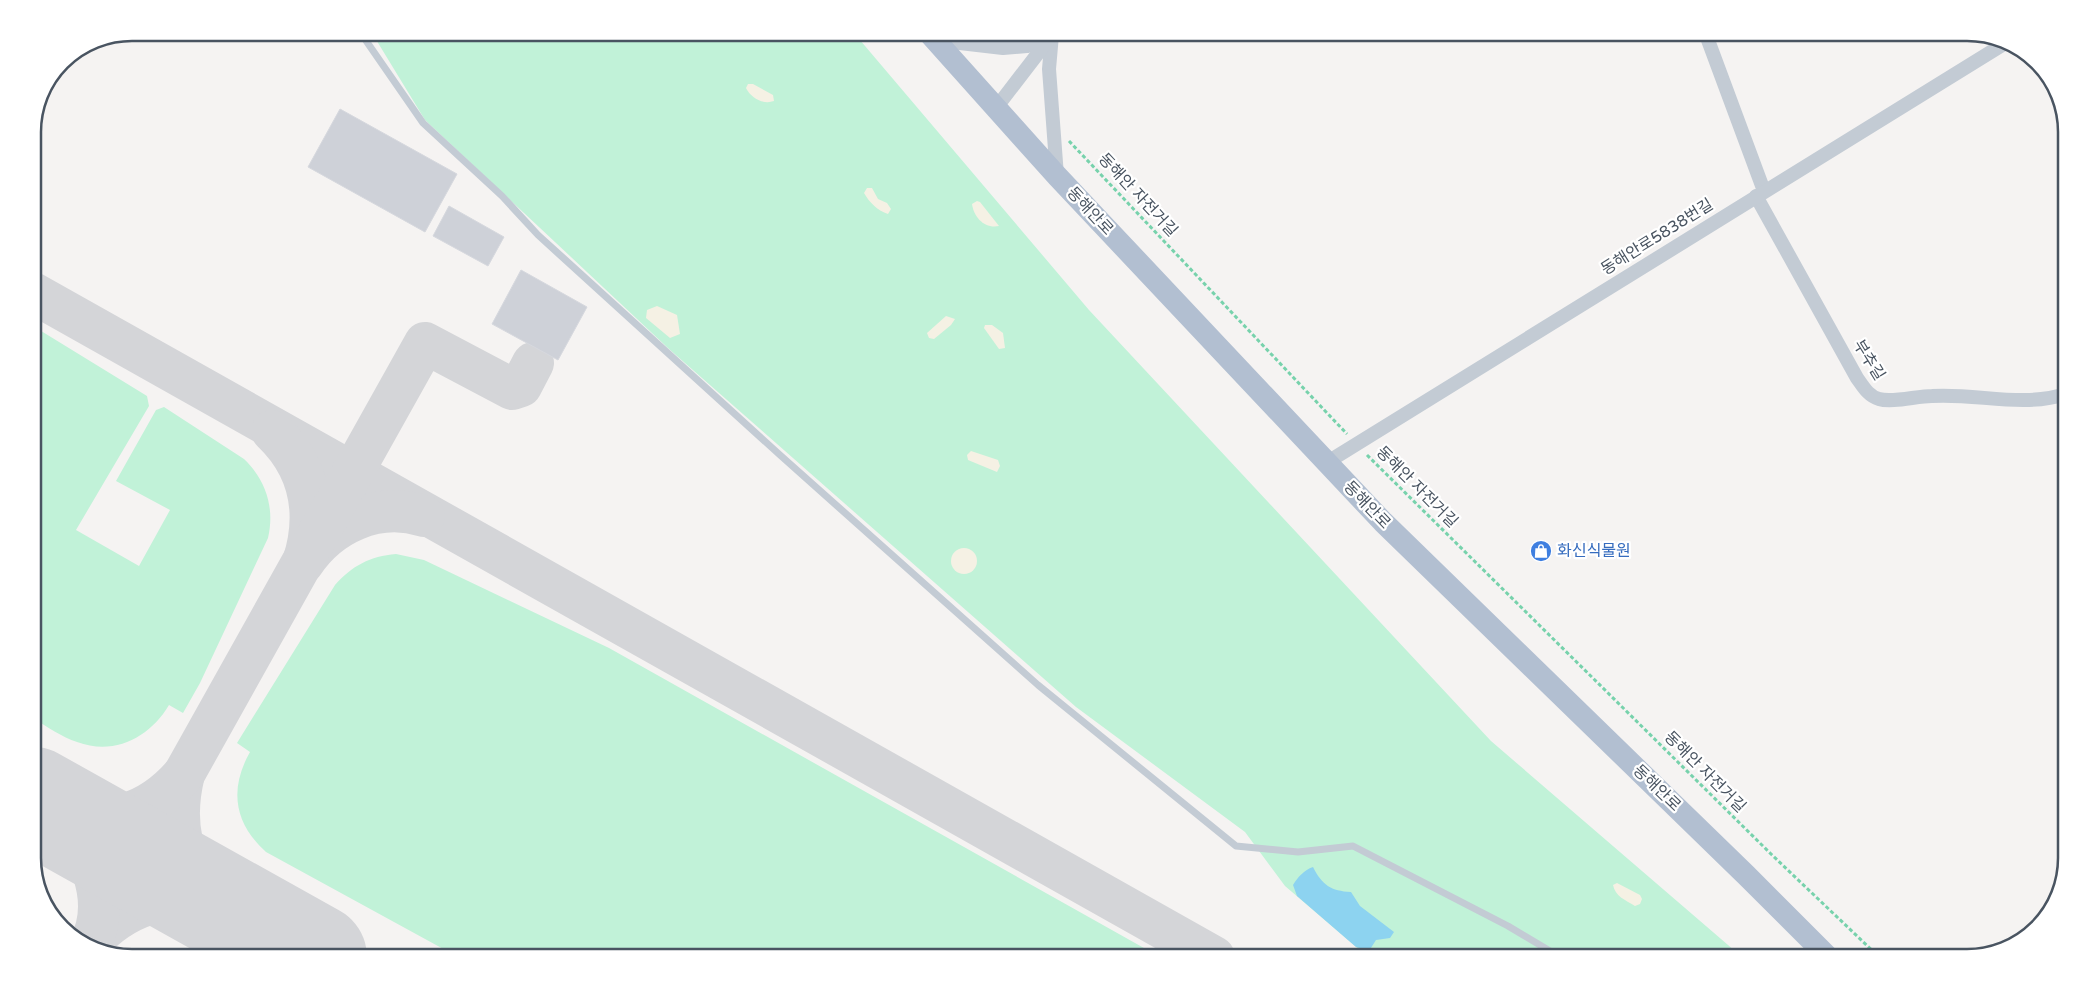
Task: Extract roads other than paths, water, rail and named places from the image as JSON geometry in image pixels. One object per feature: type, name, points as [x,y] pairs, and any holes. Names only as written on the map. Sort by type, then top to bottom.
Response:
[{"type":"main road","name":"동해안로","points":[[936,41],[1057,176],[1326,463],[1456,594],[1739,868],[1819,949]]},
{"type":"street","points":[[961,41],[1003,48],[1027,46],[1038,41]]},
{"type":"street","points":[[996,108],[1048,41]]},
{"type":"street","points":[[1052,41],[1048,69],[1057,176]]},
{"type":"street","name":"부추길","points":[[1708,41],[1760,193],[1857,378],[1870,394],[1884,400],[1952,396],[2018,401],[2058,396]]},
{"type":"street","name":"동해안로5838번길","points":[[1326,463],[1999,47]]},
{"type":"lane","points":[[366,41],[423,123],[502,196],[538,235],[1038,686],[1236,846],[1298,852],[1353,846],[1508,926],[1545,949]]},
{"type":"water","points":[[1313,867],[1328,886],[1351,892],[1360,906],[1394,932],[1390,938],[1376,940],[1370,949],[1356,947],[1297,896],[1293,885],[1307,870]]},
{"type":"place","name":"화신식물원","points":[[1541,551]]}]
